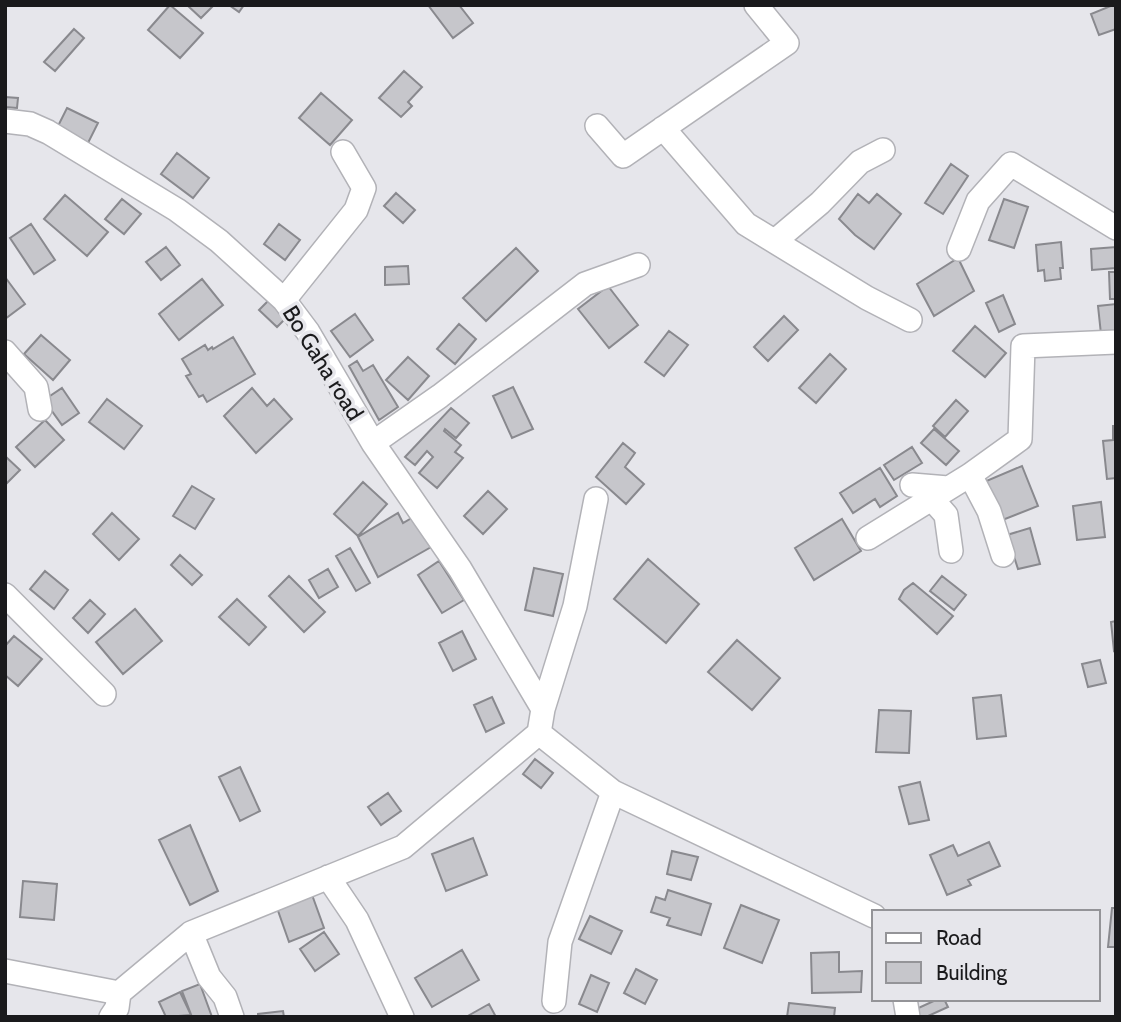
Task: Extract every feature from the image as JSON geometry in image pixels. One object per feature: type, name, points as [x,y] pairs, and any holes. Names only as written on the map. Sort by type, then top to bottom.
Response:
[{"type":"street","points":[[597,126],[623,156],[787,43],[756,5]]},
{"type":"street","name":"Bo Gaha road","points":[[5,121],[30,124],[48,132],[177,210],[228,249],[284,300],[308,332],[373,443],[460,569],[543,709]]},
{"type":"street","points":[[663,128],[746,224],[867,298],[909,320]]},
{"type":"street","points":[[775,241],[820,203],[860,162],[883,149]]},
{"type":"street","points":[[284,300],[356,210],[364,188],[343,152]]},
{"type":"street","points":[[959,249],[978,201],[1012,164],[1116,228]]},
{"type":"street","points":[[373,443],[440,396],[586,284],[638,265]]},
{"type":"street","points":[[868,538],[970,475],[1020,439],[1023,346],[1116,342]]},
{"type":"street","points":[[5,352],[36,387],[40,409]]},
{"type":"street","points":[[970,475],[989,510],[1003,555]]},
{"type":"street","points":[[912,485],[940,494]]},
{"type":"street","points":[[940,494],[946,514],[951,551]]},
{"type":"street","points":[[111,1017],[117,1008],[119,993],[191,933],[402,847],[539,733],[543,709],[575,606],[596,499]]},
{"type":"street","points":[[5,595],[104,694]]},
{"type":"street","points":[[539,733],[613,792],[872,915]]},
{"type":"street","points":[[554,1000],[560,942],[613,792]]},
{"type":"street","points":[[328,877],[357,920],[401,1017]]},
{"type":"street","points":[[191,933],[209,977],[225,997],[232,1017]]},
{"type":"street","points":[[5,971],[119,993]]},
{"type":"building","points":[[170,5],[203,33],[180,58],[148,30]]},
{"type":"building","points":[[187,5],[214,5],[201,18]]},
{"type":"building","points":[[229,5],[244,5],[239,12]]},
{"type":"building","points":[[428,5],[459,5],[473,23],[453,38]]},
{"type":"building","points":[[1116,5],[1116,29],[1099,35],[1091,14]]},
{"type":"building","points":[[74,29],[84,38],[55,71],[44,62]]},
{"type":"building","points":[[404,71],[422,87],[408,102],[412,106],[401,117],[379,98]]},
{"type":"building","points":[[321,93],[352,120],[330,145],[299,118]]},
{"type":"building","points":[[5,97],[18,98],[17,108],[5,107]]},
{"type":"building","points":[[67,108],[98,123],[87,145],[56,130]]},
{"type":"building","points":[[177,153],[209,178],[193,198],[161,174]]},
{"type":"building","points":[[951,164],[968,176],[943,214],[925,203]]},
{"type":"building","points":[[396,193],[415,210],[403,223],[384,206]]},
{"type":"building","points":[[858,194],[869,203],[877,194],[901,214],[874,249],[839,219]]},
{"type":"building","points":[[65,195],[108,232],[87,256],[44,219]]},
{"type":"building","points":[[122,199],[141,214],[124,234],[105,219]]},
{"type":"building","points":[[1004,199],[1028,207],[1014,248],[989,240]]},
{"type":"building","points":[[31,224],[55,260],[34,274],[10,238]]},
{"type":"building","points":[[279,224],[300,240],[285,260],[264,244]]},
{"type":"building","points":[[1061,242],[1061,279],[1045,281],[1044,270],[1038,271],[1036,245]]},
{"type":"building","points":[[166,247],[180,265],[161,280],[146,262]]},
{"type":"building","points":[[1116,247],[1116,268],[1092,270],[1091,249]]},
{"type":"building","points":[[516,248],[538,271],[486,321],[463,298]]},
{"type":"building","points":[[958,258],[974,291],[934,316],[917,284]]},
{"type":"building","points":[[408,266],[409,284],[385,285],[385,267]]},
{"type":"building","points":[[1109,272],[1116,272],[1116,299],[1110,299]]},
{"type":"building","points":[[5,277],[25,304],[5,319]]},
{"type":"building","points":[[202,279],[223,305],[179,340],[159,314]]},
{"type":"building","points":[[608,286],[638,325],[609,348],[578,309]]},
{"type":"building","points":[[1003,295],[1015,324],[999,332],[986,303]]},
{"type":"building","points":[[271,298],[289,315],[277,327],[259,310]]},
{"type":"building","points":[[1116,304],[1116,332],[1101,334],[1098,306]]},
{"type":"building","points":[[355,314],[373,340],[350,357],[331,331]]},
{"type":"building","points":[[784,316],[798,330],[768,361],[754,347]]},
{"type":"building","points":[[459,324],[476,339],[455,364],[437,349]]},
{"type":"building","points":[[975,326],[1006,353],[985,377],[953,351]]},
{"type":"building","points":[[669,331],[688,345],[664,376],[645,362]]},
{"type":"building","points":[[41,335],[70,360],[53,380],[24,354]]},
{"type":"building","points":[[233,337],[255,374],[207,402],[203,395],[199,397],[186,376],[191,374],[182,359],[205,345],[208,350],[212,347],[213,349]]},
{"type":"building","points":[[830,354],[846,369],[816,403],[799,388]]},
{"type":"building","points":[[408,357],[429,376],[408,400],[386,380]]},
{"type":"building","points":[[357,361],[363,371],[373,365],[398,407],[379,420],[349,366]]},
{"type":"building","points":[[513,387],[533,429],[512,438],[493,396]]},
{"type":"building","points":[[62,388],[79,413],[62,425],[44,400]]},
{"type":"building","points":[[252,388],[267,406],[274,399],[292,419],[256,453],[224,416]]},
{"type":"building","points":[[107,399],[142,426],[124,449],[89,422]]},
{"type":"building","points":[[956,400],[968,411],[945,437],[933,426]]},
{"type":"building","points":[[451,408],[469,423],[456,438],[445,429],[444,431],[461,445],[455,452],[463,458],[437,488],[419,473],[433,457],[427,451],[415,465],[405,457]]},
{"type":"building","points":[[45,420],[64,440],[35,467],[16,447]]},
{"type":"building","points":[[1113,426],[1116,426],[1116,478],[1107,479],[1103,441],[1113,440]]},
{"type":"building","points":[[934,429],[959,451],[946,465],[921,443]]},
{"type":"building","points":[[623,443],[635,453],[625,467],[644,484],[626,504],[596,477]]},
{"type":"building","points":[[912,447],[922,463],[894,480],[884,465]]},
{"type":"building","points":[[5,456],[20,470],[5,485]]},
{"type":"building","points":[[1022,466],[1038,506],[1000,521],[984,482]]},
{"type":"building","points":[[880,468],[897,496],[880,507],[875,499],[853,513],[840,493]]},
{"type":"building","points":[[363,482],[387,504],[358,536],[334,514]]},
{"type":"building","points":[[192,486],[214,499],[195,529],[173,516]]},
{"type":"building","points":[[488,491],[507,509],[483,534],[464,516]]},
{"type":"building","points":[[1101,502],[1105,537],[1077,540],[1073,506]]},
{"type":"building","points":[[112,513],[139,539],[119,560],[93,534]]},
{"type":"building","points":[[398,513],[403,523],[415,516],[433,546],[378,577],[358,537]]},
{"type":"building","points":[[842,519],[861,551],[814,580],[795,548]]},
{"type":"building","points":[[1030,528],[1040,564],[1018,569],[1007,535]]},
{"type":"building","points":[[350,548],[370,583],[356,591],[336,556]]},
{"type":"building","points":[[180,555],[202,575],[192,585],[171,565]]},
{"type":"building","points":[[648,559],[699,604],[666,643],[614,599]]},
{"type":"building","points":[[439,561],[464,600],[442,613],[418,575]]},
{"type":"building","points":[[534,568],[563,574],[553,616],[525,610]]},
{"type":"building","points":[[328,569],[338,587],[319,598],[309,580]]},
{"type":"building","points":[[45,571],[68,590],[54,609],[30,589]]},
{"type":"building","points":[[289,576],[325,612],[304,632],[269,596]]},
{"type":"building","points":[[942,576],[966,595],[954,610],[930,591]]},
{"type":"building","points":[[913,583],[953,616],[937,634],[899,599],[904,590]]},
{"type":"building","points":[[237,599],[266,627],[249,645],[219,617]]},
{"type":"building","points":[[90,600],[105,614],[88,633],[73,618]]},
{"type":"building","points":[[135,609],[162,641],[123,674],[96,642]]},
{"type":"building","points":[[1116,621],[1116,650],[1114,651],[1111,622]]},
{"type":"building","points":[[462,631],[476,659],[453,671],[439,643]]},
{"type":"building","points":[[14,636],[42,659],[18,686],[5,675],[5,646]]},
{"type":"building","points":[[737,640],[780,678],[752,710],[708,672]]},
{"type":"building","points":[[1100,660],[1106,683],[1088,687],[1082,664]]},
{"type":"building","points":[[1001,695],[1006,736],[977,739],[973,698]]},
{"type":"building","points":[[492,697],[504,723],[486,732],[474,705]]},
{"type":"building","points":[[879,710],[911,711],[909,753],[876,752]]},
{"type":"building","points":[[535,759],[553,773],[541,788],[523,774]]},
{"type":"building","points":[[240,767],[260,811],[240,821],[219,777]]},
{"type":"building","points":[[920,782],[929,820],[909,824],[899,787]]},
{"type":"building","points":[[388,793],[401,811],[381,825],[368,807]]},
{"type":"building","points":[[190,825],[218,891],[190,905],[159,840]]},
{"type":"building","points":[[473,838],[487,875],[446,891],[432,854]]},
{"type":"building","points":[[989,842],[1000,866],[968,880],[971,885],[947,895],[930,855],[953,845],[958,856]]},
{"type":"building","points":[[672,851],[698,857],[691,880],[667,874]]},
{"type":"building","points":[[23,881],[57,884],[54,920],[20,917]]},
{"type":"building","points":[[668,890],[711,904],[701,935],[667,925],[670,918],[651,912],[656,897],[665,900]]},
{"type":"building","points":[[311,892],[324,928],[289,942],[276,905]]},
{"type":"building","points":[[741,905],[779,920],[762,963],[724,948]]},
{"type":"building","points":[[1112,908],[1116,908],[1116,947],[1108,947]]},
{"type":"building","points":[[590,916],[622,931],[611,954],[579,939]]},
{"type":"building","points":[[324,932],[339,954],[315,971],[300,949]]},
{"type":"building","points":[[462,950],[479,980],[432,1007],[415,978]]},
{"type":"building","points":[[839,952],[839,972],[862,971],[861,992],[812,993],[811,953]]},
{"type":"building","points":[[636,969],[657,980],[645,1004],[624,993]]},
{"type":"building","points":[[591,975],[609,983],[597,1012],[579,1004]]},
{"type":"building","points":[[200,984],[212,1017],[192,1017],[182,991]]},
{"type":"building","points":[[180,992],[191,1015],[166,1017],[159,1002]]},
{"type":"building","points":[[934,1001],[945,1001],[948,1007],[926,1017],[917,1017],[914,1010]]},
{"type":"building","points":[[789,1003],[835,1008],[834,1017],[787,1017]]},
{"type":"building","points":[[489,1004],[496,1017],[466,1017]]},
{"type":"building","points":[[283,1011],[284,1017],[258,1017],[258,1014]]}]
